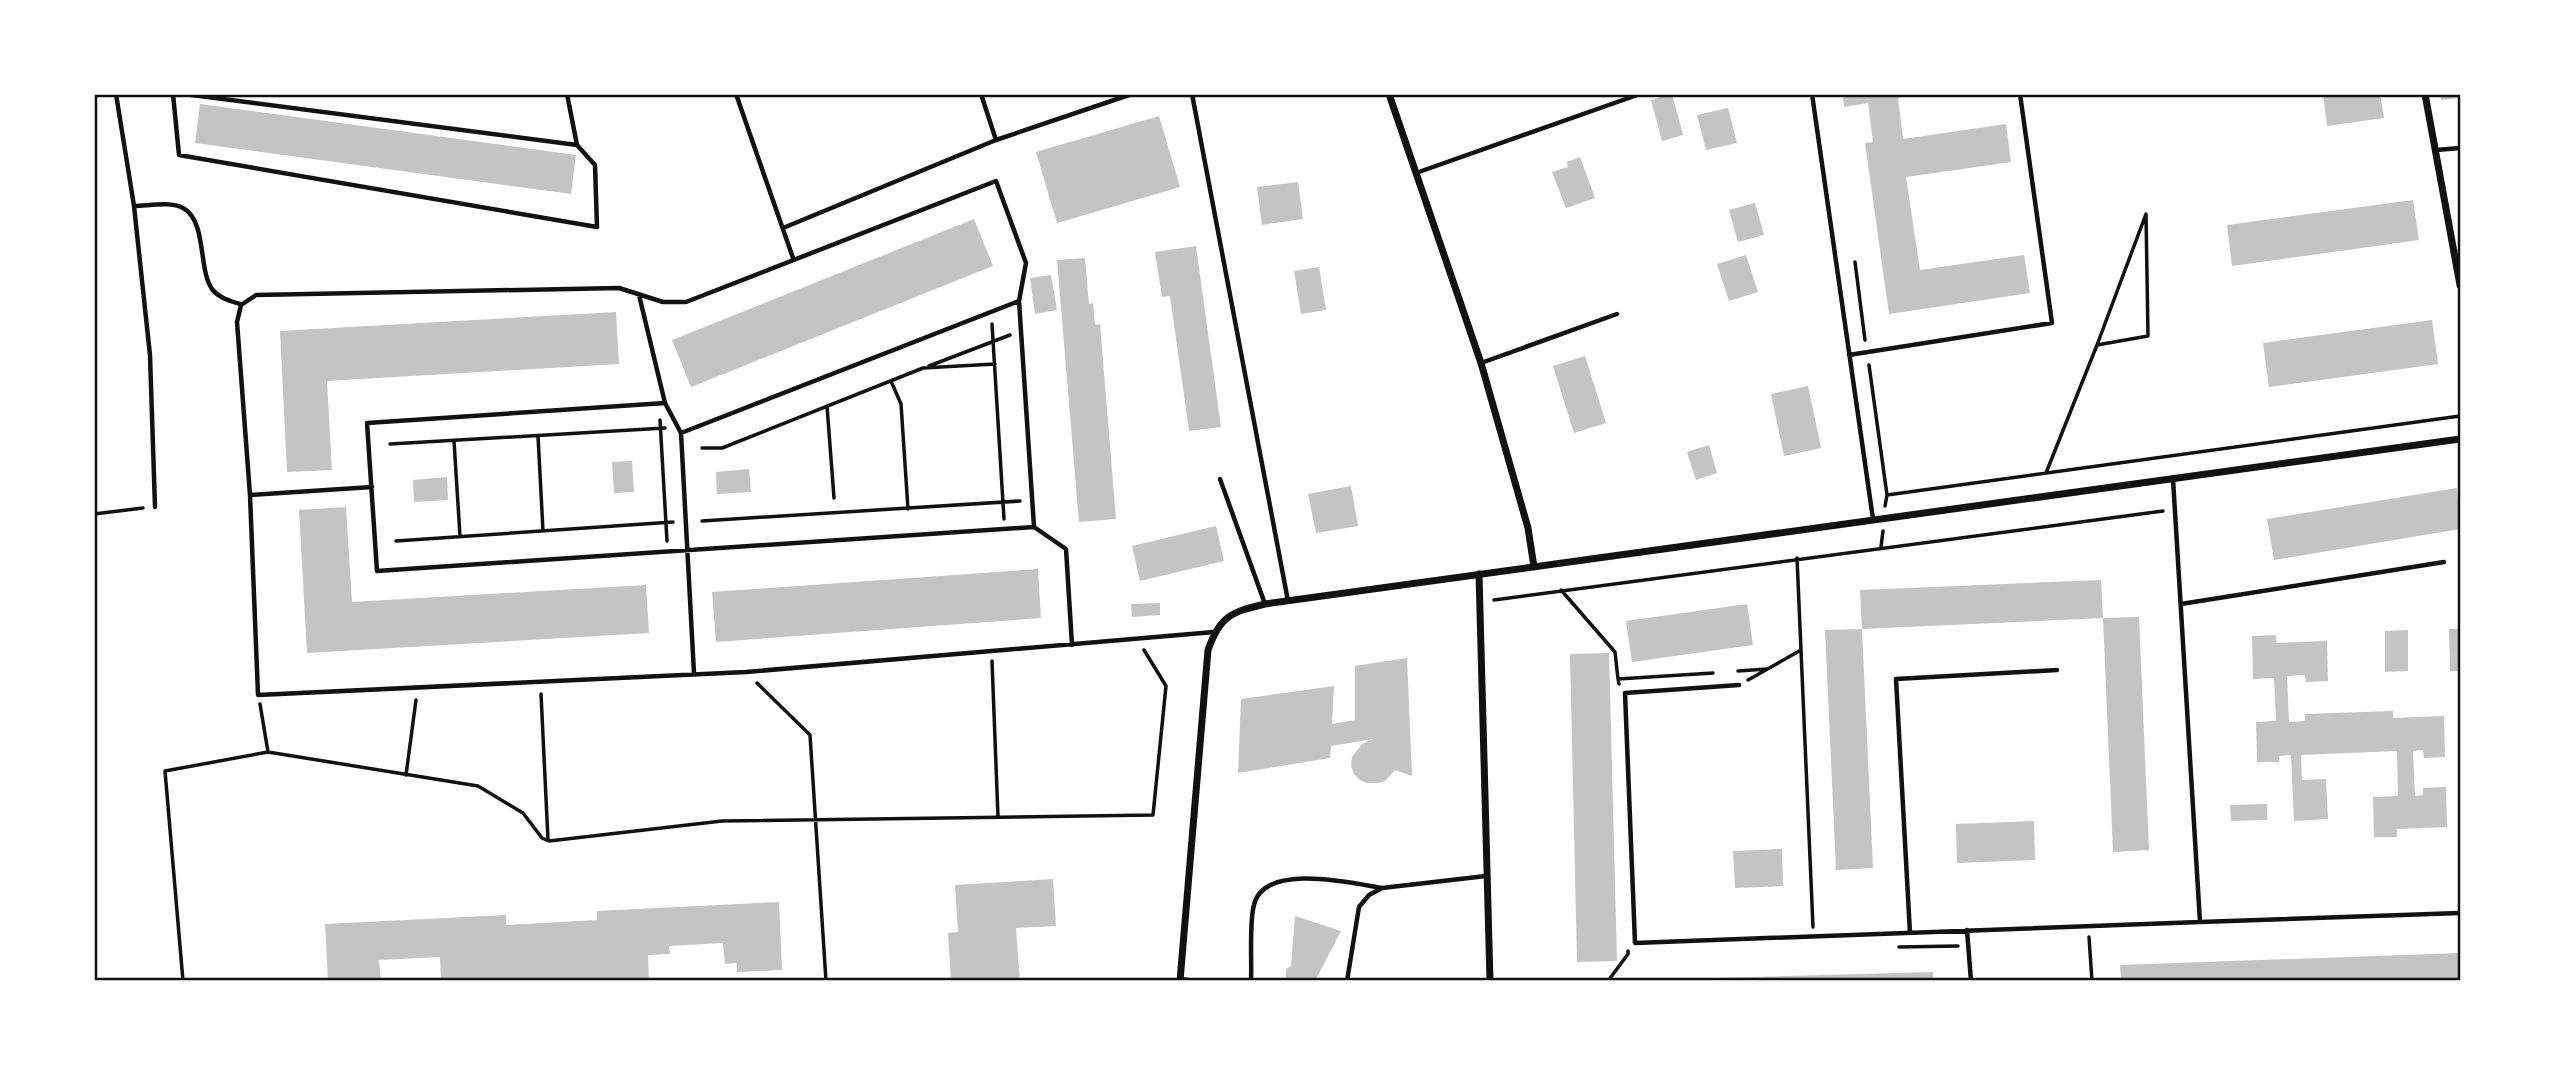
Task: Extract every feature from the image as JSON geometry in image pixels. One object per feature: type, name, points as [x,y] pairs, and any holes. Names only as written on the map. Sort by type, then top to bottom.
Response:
[{"type":"street","points":[[1389,94],[1481,363],[1528,528],[1534,567]]},
{"type":"street","points":[[2425,94],[2460,285]]},
{"type":"street","points":[[1180,980],[1208,650],[1214,632],[1225,617],[1242,609],[2460,439]]},
{"type":"street","points":[[1479,574],[1490,981]]},
{"type":"lane","points":[[116,94],[134,206],[150,355],[155,507]]},
{"type":"lane","points":[[173,94],[178,155],[597,227],[595,164],[577,145],[567,94]]},
{"type":"lane","points":[[184,94],[577,145]]},
{"type":"lane","points":[[736,94],[793,258]]},
{"type":"lane","points":[[981,94],[996,140]]},
{"type":"lane","points":[[783,228],[996,140],[1132,94]]},
{"type":"lane","points":[[1192,94],[1288,601]]},
{"type":"lane","points":[[1416,173],[1640,94]]},
{"type":"lane","points":[[1812,94],[1873,520]]},
{"type":"lane","points":[[1849,355],[2052,323],[2020,94]]},
{"type":"lane","points":[[2435,150],[2460,148]]},
{"type":"lane","points":[[134,206],[182,207],[194,217],[211,288],[224,299],[240,304],[256,295],[619,288],[663,302],[686,302],[996,181],[1026,263],[1019,301],[1034,527]]},
{"type":"lane","points":[[639,295],[662,403],[681,433],[694,673]]},
{"type":"lane","points":[[681,433],[1019,301]]},
{"type":"lane","points":[[240,304],[237,322],[250,495],[258,695],[746,672],[1214,632]]},
{"type":"lane","points":[[1481,363],[1618,314]]},
{"type":"lane","points":[[662,403],[367,423],[377,571],[1034,527],[1066,549],[1072,645]]},
{"type":"lane","points":[[2174,479],[2200,922]]},
{"type":"lane","points":[[1220,480],[1265,604]]},
{"type":"lane","points":[[250,495],[372,487]]},
{"type":"lane","points":[[2181,604],[2444,562]]},
{"type":"lane","points":[[1910,933],[1896,679],[2057,670]]},
{"type":"lane","points":[[1739,685],[1625,693],[1635,943],[2460,913]]},
{"type":"lane","points":[[1251,981],[1254,904],[1262,891],[1275,882],[1301,878],[1334,879],[1382,888],[1486,876]]},
{"type":"lane","points":[[1347,981],[1360,906],[1368,895],[1382,888]]},
{"type":"lane","points":[[1968,930],[1971,981]]},
{"type":"lane","points":[[1180,980],[1197,981]]},
{"type":"path","points":[[2046,473],[2146,214],[2148,336],[2097,345]]},
{"type":"path","points":[[1855,262],[1887,495],[1881,547]]},
{"type":"path","points":[[991,312],[1005,529]]},
{"type":"path","points":[[702,448],[722,448],[1021,330]]},
{"type":"path","points":[[923,368],[995,364]]},
{"type":"path","points":[[891,381],[901,404],[908,509]]},
{"type":"path","points":[[662,403],[660,428],[667,551]]},
{"type":"path","points":[[827,406],[834,498]]},
{"type":"path","points":[[1887,495],[2460,416]]},
{"type":"path","points":[[390,444],[678,427]]},
{"type":"path","points":[[538,436],[543,531]]},
{"type":"path","points":[[454,441],[460,536]]},
{"type":"path","points":[[702,521],[1020,501]]},
{"type":"path","points":[[94,514],[155,507]]},
{"type":"path","points":[[1480,602],[2175,509]]},
{"type":"path","points":[[396,541],[686,521]]},
{"type":"path","points":[[1797,558],[1814,936]]},
{"type":"path","points":[[1561,590],[1615,652],[1619,692]]},
{"type":"path","points":[[183,981],[165,771],[268,752],[478,786],[523,813],[542,838],[548,841],[722,821],[1153,815],[1166,686],[1138,639]]},
{"type":"path","points":[[1739,685],[1801,650]]},
{"type":"path","points":[[991,652],[998,818]]},
{"type":"path","points":[[1726,672],[1767,669]]},
{"type":"path","points":[[746,672],[810,735],[826,981]]},
{"type":"path","points":[[1618,678],[1713,673]]},
{"type":"path","points":[[540,681],[548,841]]},
{"type":"path","points":[[406,775],[417,687]]},
{"type":"path","points":[[258,695],[268,752]]},
{"type":"path","points":[[2088,926],[2092,981]]},
{"type":"path","points":[[1608,981],[1628,954],[1627,941]]},
{"type":"building","points":[[1672,94],[1683,135],[1662,141],[1651,100]]},
{"type":"building","points":[[1843,94],[1914,94],[1898,98],[1903,139],[2006,124],[2011,162],[1906,177],[1920,270],[2024,255],[2030,293],[1889,314],[1865,143],[1873,142],[1868,103],[1844,107]]},
{"type":"building","points":[[2323,94],[2380,94],[2384,118],[2327,126]]},
{"type":"building","points":[[2441,94],[2460,94],[2460,98],[2441,100]]},
{"type":"building","points":[[200,104],[576,155],[571,194],[195,143]]},
{"type":"building","points":[[1728,108],[1737,143],[1706,150],[1697,115]]},
{"type":"building","points":[[1159,116],[1180,187],[1057,223],[1036,152]]},
{"type":"building","points":[[1580,157],[1595,198],[1566,208],[1552,172],[1568,167],[1567,162]]},
{"type":"building","points":[[1298,182],[1303,219],[1262,225],[1257,187]]},
{"type":"building","points":[[2413,200],[2419,240],[2232,266],[2227,225]]},
{"type":"building","points":[[1755,203],[1764,235],[1738,242],[1729,210]]},
{"type":"building","points":[[974,219],[993,266],[691,387],[672,340]]},
{"type":"building","points":[[1196,246],[1221,427],[1189,431],[1170,296],[1162,297],[1155,252]]},
{"type":"building","points":[[1746,255],[1758,292],[1729,301],[1717,264]]},
{"type":"building","points":[[1085,258],[1089,304],[1093,303],[1095,325],[1100,324],[1116,519],[1079,522],[1057,260]]},
{"type":"building","points":[[1319,267],[1326,310],[1301,314],[1294,271]]},
{"type":"building","points":[[1051,275],[1057,310],[1035,314],[1030,278]]},
{"type":"building","points":[[616,312],[619,364],[327,381],[332,470],[287,472],[280,331]]},
{"type":"building","points":[[2432,320],[2438,364],[2269,387],[2263,343]]},
{"type":"building","points":[[1585,356],[1606,423],[1574,433],[1553,366]]},
{"type":"building","points":[[1808,386],[1821,448],[1784,456],[1771,394]]},
{"type":"building","points":[[1709,445],[1717,473],[1696,480],[1687,452]]},
{"type":"building","points":[[632,461],[634,492],[614,493],[612,462]]},
{"type":"building","points":[[749,469],[751,492],[717,494],[716,472]]},
{"type":"building","points":[[447,477],[448,500],[414,502],[413,480]]},
{"type":"building","points":[[1351,486],[1358,526],[1316,533],[1308,494]]},
{"type":"building","points":[[2457,488],[2460,529],[2274,560],[2267,519]]},
{"type":"building","points":[[346,507],[352,602],[646,585],[649,633],[307,653],[299,510]]},
{"type":"building","points":[[1216,526],[1224,561],[1140,581],[1132,546]]},
{"type":"building","points":[[1038,569],[1041,618],[716,642],[712,592]]},
{"type":"building","points":[[2101,580],[2103,618],[1862,629],[1860,590]]},
{"type":"building","points":[[1160,603],[1160,615],[1132,617],[1131,604]]},
{"type":"building","points":[[1747,604],[1753,645],[1632,662],[1626,621]]},
{"type":"building","points":[[2139,617],[2149,850],[2113,852],[2103,618]]},
{"type":"building","points":[[1862,629],[1873,868],[1836,870],[1825,630]]},
{"type":"building","points":[[2449,629],[2460,629],[2460,671],[2450,671]]},
{"type":"building","points":[[2408,630],[2408,671],[2385,672],[2385,631]]},
{"type":"building","points":[[2276,635],[2276,643],[2327,641],[2328,681],[2306,682],[2305,675],[2287,676],[2289,722],[2305,721],[2305,714],[2393,711],[2393,718],[2444,716],[2445,757],[2424,758],[2423,750],[2413,751],[2415,796],[2423,795],[2423,788],[2446,787],[2447,827],[2397,829],[2397,837],[2374,837],[2373,797],[2398,796],[2397,751],[2301,755],[2302,780],[2326,779],[2328,819],[2294,821],[2291,755],[2279,756],[2279,762],[2257,762],[2256,722],[2276,721],[2274,678],[2253,679],[2252,636]]},
{"type":"building","points":[[1609,653],[1617,961],[1577,962],[1570,654]]},
{"type":"building","points":[[1407,658],[1412,776],[1395,770],[1385,781],[1378,783],[1360,780],[1351,766],[1352,757],[1362,744],[1373,739],[1331,746],[1330,758],[1238,773],[1241,699],[1334,686],[1332,724],[1355,720],[1355,666]]},
{"type":"building","points":[[2267,804],[2267,820],[2231,821],[2230,805]]},
{"type":"building","points":[[2034,821],[2035,860],[1957,863],[1956,824]]},
{"type":"building","points":[[1782,849],[1783,886],[1735,888],[1733,851]]},
{"type":"building","points":[[1053,879],[1056,926],[1016,928],[1020,981],[951,981],[948,933],[958,932],[955,885]]},
{"type":"building","points":[[779,902],[782,970],[737,972],[737,963],[725,964],[723,943],[669,946],[670,954],[648,955],[649,981],[441,981],[440,957],[379,960],[381,981],[328,981],[325,924],[506,915],[506,925],[597,920],[597,911]]},
{"type":"building","points":[[1295,916],[1341,931],[1315,981],[1286,981],[1286,969],[1291,966]]},
{"type":"building","points":[[2460,953],[2460,981],[2121,981],[2120,965]]},
{"type":"building","points":[[1933,972],[1933,981],[1713,981],[1713,978]]}]
